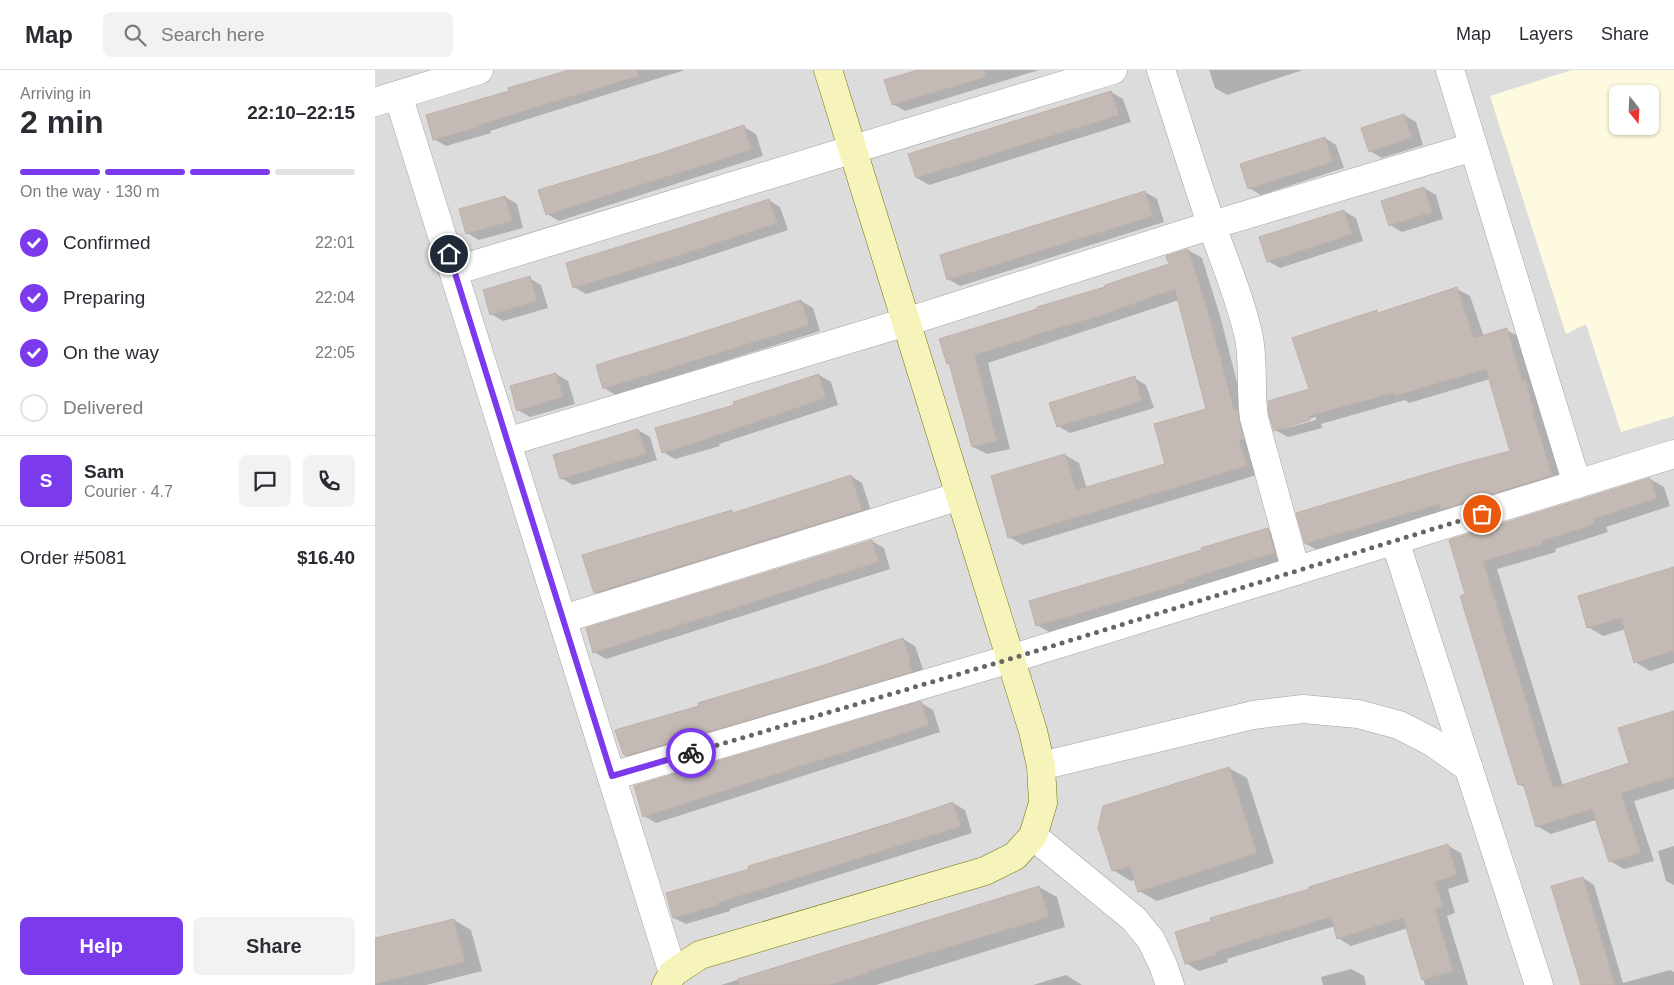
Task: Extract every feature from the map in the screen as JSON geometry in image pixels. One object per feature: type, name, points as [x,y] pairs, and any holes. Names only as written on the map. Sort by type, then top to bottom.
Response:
[{"type":"street","points":[[479,70],[387,98],[454,271],[612,776],[669,979],[701,955],[985,871],[1015,856],[1033,836],[1043,802],[1041,766],[1033,731],[828,70]]},
{"type":"street","points":[[454,271],[1113,70]]},
{"type":"street","points":[[1161,70],[1236,292],[1249,339],[1253,418],[1296,571]]},
{"type":"street","points":[[1449,70],[1577,484]]},
{"type":"street","points":[[507,442],[906,322],[1212,225],[1473,147]]},
{"type":"street","points":[[612,776],[1010,659],[1674,454]]},
{"type":"street","points":[[563,619],[960,496]]},
{"type":"street","points":[[1395,541],[1539,985]]},
{"type":"street","points":[[1041,766],[1253,716],[1303,709],[1358,714],[1399,725],[1432,742],[1469,768]]},
{"type":"street","points":[[1033,836],[1134,919],[1151,940],[1170,985]]},
{"type":"shaded area","points":[[375,70],[1674,70],[1674,985],[375,985]]},
{"type":"shaded area","points":[[1572,70],[1674,70],[1674,416],[1621,432],[1586,324],[1566,334],[1490,96]]},
{"type":"building","points":[[569,70],[637,70],[638,76],[433,140],[426,115],[509,91],[508,88]]},
{"type":"building","points":[[918,70],[985,70],[986,77],[892,105],[884,80]]},
{"type":"building","points":[[1111,91],[1119,115],[916,178],[908,154]]},
{"type":"building","points":[[1404,114],[1412,138],[1369,152],[1361,128]]},
{"type":"building","points":[[744,125],[751,150],[546,215],[538,190],[658,154]]},
{"type":"building","points":[[1325,137],[1333,162],[1248,189],[1240,164]]},
{"type":"building","points":[[1424,187],[1432,212],[1389,226],[1381,201]]},
{"type":"building","points":[[1145,191],[1153,216],[947,280],[940,255]]},
{"type":"building","points":[[505,196],[512,221],[466,234],[459,209]]},
{"type":"building","points":[[769,199],[777,223],[573,288],[566,263]]},
{"type":"building","points":[[1344,210],[1352,234],[1267,262],[1259,237]]},
{"type":"building","points":[[1188,249],[1208,311],[1234,410],[1237,409],[1244,439],[1239,440],[1247,466],[1008,538],[991,476],[1065,454],[1076,490],[1165,464],[1154,424],[1206,409],[1175,289],[1099,316],[975,355],[997,441],[972,447],[949,363],[947,364],[939,339],[1105,287],[1105,285],[1169,264],[1166,256]]},
{"type":"building","points":[[530,276],[537,301],[490,315],[483,290]]},
{"type":"building","points":[[1457,287],[1474,338],[1507,328],[1522,381],[1526,381],[1534,410],[1532,410],[1552,475],[1441,510],[1439,504],[1305,544],[1296,513],[1510,451],[1486,369],[1395,396],[1394,393],[1309,416],[1310,420],[1274,431],[1269,415],[1268,401],[1309,389],[1292,338],[1377,310],[1378,313]]},
{"type":"building","points":[[801,300],[809,325],[603,389],[596,365]]},
{"type":"building","points":[[556,373],[563,397],[517,411],[510,386]]},
{"type":"building","points":[[819,374],[826,398],[662,453],[655,428],[734,405],[733,402]]},
{"type":"building","points":[[1135,376],[1142,401],[1057,427],[1049,403]]},
{"type":"building","points":[[638,429],[646,454],[560,479],[553,455]]},
{"type":"building","points":[[851,475],[862,510],[594,593],[582,555],[732,510],[733,513]]},
{"type":"building","points":[[1650,478],[1657,498],[1593,519],[1595,524],[1542,541],[1543,544],[1483,561],[1553,788],[1629,763],[1618,728],[1674,711],[1674,777],[1621,793],[1641,853],[1609,862],[1592,809],[1536,827],[1523,783],[1518,785],[1460,596],[1465,594],[1449,540]]},
{"type":"building","points":[[1268,528],[1275,553],[1185,580],[1185,583],[1036,626],[1029,601],[1202,550],[1201,548]]},
{"type":"building","points":[[872,540],[879,562],[593,653],[586,628]]},
{"type":"building","points":[[1674,567],[1674,651],[1634,663],[1621,618],[1587,628],[1578,596]]},
{"type":"building","points":[[903,638],[912,672],[625,756],[623,754],[615,730],[699,706],[698,703],[818,667]]},
{"type":"building","points":[[921,701],[929,725],[643,817],[634,786]]},
{"type":"building","points":[[1229,767],[1257,853],[1138,892],[1130,866],[1112,871],[1098,828],[1103,806]]},
{"type":"building","points":[[953,802],[961,826],[718,903],[719,905],[673,918],[666,893],[749,869],[748,866],[868,831]]},
{"type":"building","points":[[1448,844],[1457,875],[1435,882],[1443,906],[1435,909],[1453,971],[1422,980],[1403,918],[1337,939],[1331,917],[1215,952],[1216,955],[1185,964],[1175,932],[1211,921],[1210,918],[1309,889],[1309,887]]},
{"type":"building","points":[[1583,877],[1615,985],[1581,985],[1551,886]]},
{"type":"building","points":[[1039,886],[1049,917],[869,971],[869,973],[829,985],[739,985],[738,979]]},
{"type":"building","points":[[454,919],[465,962],[375,984],[375,938]]},
{"type":"way so far","points":[[691,753],[1010,659],[1482,514]]},
{"type":"route","points":[[449,254],[612,776],[691,753]]}]
